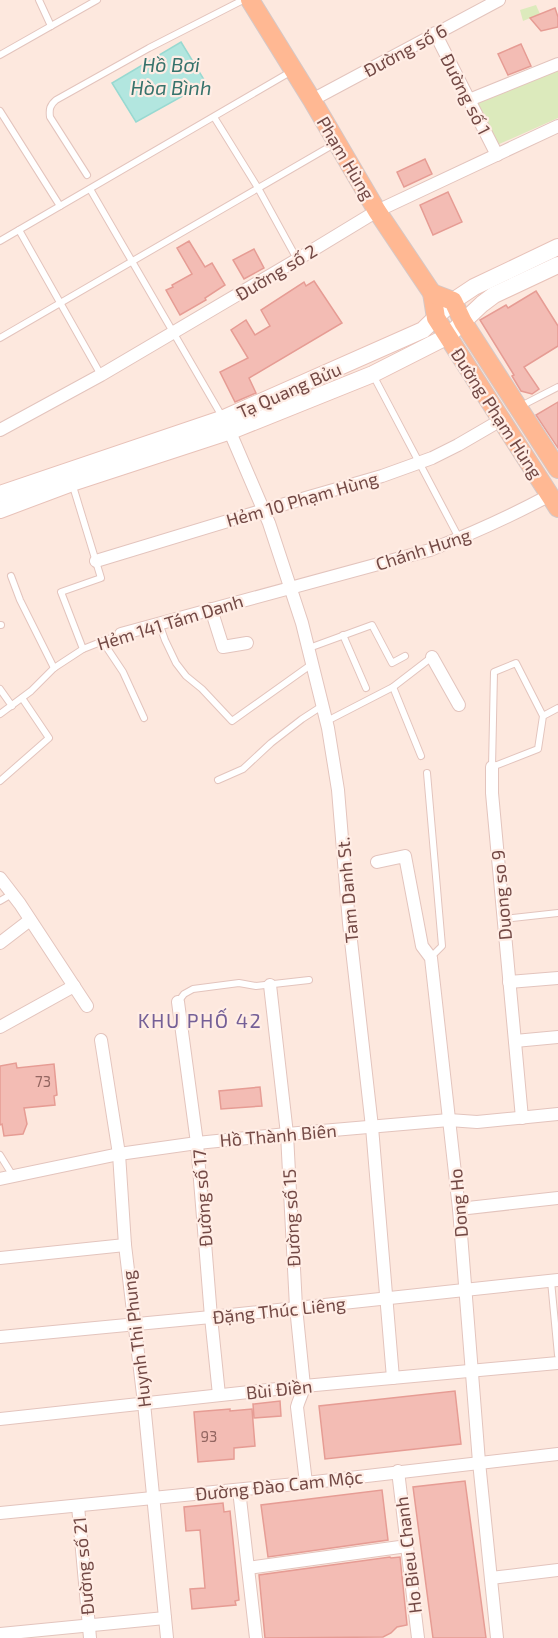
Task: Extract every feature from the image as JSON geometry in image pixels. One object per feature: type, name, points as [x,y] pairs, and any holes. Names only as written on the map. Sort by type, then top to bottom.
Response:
[{"type":"main road","name":"Phạm Hùng","points":[[250,0],[377,211],[432,294],[436,318]]},
{"type":"main road","name":"Tạ Quang Bửu","points":[[3,496],[227,425],[423,330],[453,301],[488,279],[558,247]]},
{"type":"main road","name":"Tạ Quang Bửu","points":[[3,496],[72,483],[373,374],[448,336],[482,303],[558,264]]},
{"type":"main road","points":[[432,294],[453,301]]},
{"type":"main road","name":"Đường Phạm Hùng","points":[[453,301],[463,322],[558,469]]},
{"type":"main road","name":"Đường Phạm Hùng","points":[[436,318],[554,502]]},
{"type":"street","name":"Đường số 6","points":[[312,100],[499,0]]},
{"type":"street","name":"Đường số 1","points":[[435,33],[497,155]]},
{"type":"street","points":[[469,100],[558,63]]},
{"type":"street","name":"Đường số 2","points":[[0,430],[101,375],[377,211],[558,126]]},
{"type":"street","name":"Hẻm 10 Phạm Hùng","points":[[96,561],[382,476],[432,458],[501,420]]},
{"type":"street","name":"Tam Danh St.","points":[[227,425],[264,510],[302,623],[327,721],[338,790],[349,923],[372,1127],[393,1378]]},
{"type":"street","name":"Chánh Hưng","points":[[290,587],[430,550],[512,516],[554,502]]},
{"type":"street","name":"Hẻm 141 Tám Danh","points":[[121,634],[290,587]]},
{"type":"street","points":[[211,609],[223,647],[247,642]]},
{"type":"street","points":[[432,657],[459,705]]},
{"type":"street","name":"Duong so 9","points":[[492,767],[492,793],[522,1118]]},
{"type":"street","points":[[378,862],[405,856],[422,946],[431,958]]},
{"type":"street","points":[[0,878],[87,1006]]},
{"type":"street","points":[[0,943],[30,920]]},
{"type":"street","name":"Dong Ho","points":[[431,958],[459,1209],[478,1462],[497,1638]]},
{"type":"street","points":[[509,982],[558,978]]},
{"type":"street","name":"Đường số 15","points":[[270,985],[286,1134],[296,1307],[304,1386],[297,1407],[306,1483]]},
{"type":"street","points":[[0,1027],[74,986]]},
{"type":"street","name":"Đường số 17","points":[[178,1002],[197,1143],[219,1395]]},
{"type":"street","points":[[515,1041],[558,1037]]},
{"type":"street","name":"Huynh Thi Phung","points":[[101,1040],[119,1155],[125,1245],[144,1403],[167,1638]]},
{"type":"street","name":"Hồ Thành Biên","points":[[0,1179],[119,1155],[197,1143],[449,1120],[477,1122],[558,1114]]},
{"type":"street","points":[[459,1209],[558,1198]]},
{"type":"street","points":[[0,1258],[125,1245]]},
{"type":"street","name":"Đặng Thúc Liêng","points":[[0,1337],[554,1280]]},
{"type":"street","name":"Bùi Điền","points":[[0,1419],[304,1386],[558,1363]]},
{"type":"street","name":"Đường Đào Cam Mộc","points":[[0,1514],[306,1483],[558,1454]]},
{"type":"street","name":"Ho Bieu Chanh","points":[[398,1471],[418,1638]]},
{"type":"street","points":[[239,1490],[256,1638]]},
{"type":"street","name":"Đường số 21","points":[[78,1506],[90,1638]]},
{"type":"street","points":[[248,1568],[407,1546]]},
{"type":"street","points":[[491,1578],[558,1570]]},
{"type":"street","points":[[1,1632],[165,1618]]},
{"type":"lane","points":[[39,0],[51,26]]},
{"type":"lane","points":[[0,55],[97,0]]},
{"type":"lane","points":[[87,175],[50,117],[51,104],[149,48],[243,0]]},
{"type":"lane","points":[[0,241],[293,70]]},
{"type":"lane","points":[[0,111],[60,206]]},
{"type":"lane","points":[[214,117],[298,259]]},
{"type":"lane","points":[[0,338],[337,143]]},
{"type":"lane","points":[[90,189],[227,425]]},
{"type":"lane","points":[[19,230],[101,375]]},
{"type":"lane","points":[[373,374],[460,538]]},
{"type":"lane","points":[[517,407],[558,387]]},
{"type":"lane","points":[[72,483],[101,578],[61,592],[83,649]]},
{"type":"lane","points":[[11,576],[20,600],[54,668]]},
{"type":"lane","points":[[159,623],[176,663],[186,676],[202,689],[232,721],[313,663]]},
{"type":"lane","points":[[309,648],[372,625],[392,663],[405,656]]},
{"type":"lane","name":"Hẻm 141 Tám Danh","points":[[0,714],[31,691],[54,668],[83,649],[121,634]]},
{"type":"lane","points":[[343,635],[366,688]]},
{"type":"lane","points":[[103,642],[123,672],[144,718]]},
{"type":"lane","points":[[327,721],[393,687],[432,657]]},
{"type":"lane","name":"Duong so 9","points":[[492,767],[494,672],[516,663],[543,716]]},
{"type":"lane","points":[[393,687],[421,756]]},
{"type":"lane","points":[[0,689],[12,706]]},
{"type":"lane","points":[[0,781],[49,738],[22,698]]},
{"type":"lane","points":[[218,780],[243,768],[302,719],[323,705]]},
{"type":"lane","points":[[492,767],[538,749],[543,716],[558,708]]},
{"type":"lane","name":"Dong Ho","points":[[427,773],[442,946],[431,958]]},
{"type":"lane","points":[[0,901],[12,894]]},
{"type":"lane","points":[[504,919],[558,913]]},
{"type":"lane","points":[[178,1002],[184,994],[194,989],[239,983],[256,986],[309,980]]},
{"type":"lane","points":[[0,1155],[13,1176]]},
{"type":"lane","points":[[554,1280],[558,1355]]},
{"type":"green space","points":[[536,5],[540,14],[523,21],[520,10]]},
{"type":"green space","points":[[558,67],[558,118],[497,145],[472,105]]},
{"type":"water","name":"Hồ Bơi Hòa Bình","points":[[181,42],[206,83],[136,122],[112,83]]},
{"type":"building","points":[[555,8],[558,27],[541,31],[530,18]]},
{"type":"building","points":[[521,44],[531,66],[508,75],[498,54]]},
{"type":"building","points":[[425,159],[432,174],[404,187],[397,172]]},
{"type":"building","points":[[448,192],[462,222],[433,235],[420,205]]},
{"type":"building","points":[[189,241],[205,267],[212,263],[225,285],[205,298],[206,300],[180,315],[166,290],[192,274],[177,248]]},
{"type":"building","points":[[254,249],[264,268],[244,279],[233,260]]},
{"type":"building","points":[[314,281],[342,323],[249,378],[256,393],[235,402],[220,372],[248,358],[231,330],[246,320],[255,335],[270,326],[261,310],[304,282],[306,286]]},
{"type":"building","points":[[536,291],[558,326],[558,346],[524,367],[539,389],[532,394],[521,391],[512,376],[514,375],[480,320],[506,305],[508,308]]},
{"type":"building","points":[[558,402],[558,448],[536,415]]},
{"type":"building","points":[[16,1063],[17,1068],[54,1064],[57,1095],[54,1096],[55,1105],[24,1108],[27,1124],[23,1134],[4,1136],[2,1124],[0,1125],[0,1066]]},
{"type":"building","points":[[260,1087],[262,1106],[221,1109],[219,1091]]},
{"type":"building","points":[[455,1391],[461,1444],[325,1459],[319,1406]]},
{"type":"building","points":[[280,1401],[281,1416],[254,1418],[253,1404]]},
{"type":"building","points":[[230,1409],[230,1411],[252,1409],[255,1446],[234,1448],[234,1459],[198,1462],[194,1412]]},
{"type":"building","points":[[465,1481],[486,1638],[433,1638],[413,1487]]},
{"type":"building","points":[[382,1490],[388,1540],[268,1557],[261,1505]]},
{"type":"building","points":[[223,1503],[224,1512],[230,1511],[239,1600],[235,1601],[236,1605],[192,1609],[190,1589],[205,1588],[200,1530],[186,1531],[184,1507]]},
{"type":"building","points":[[400,1557],[407,1625],[397,1627],[383,1637],[265,1638],[259,1575]]},
{"type":"district","name":"KHU PHỐ 42","points":[[200,1020]]}]
